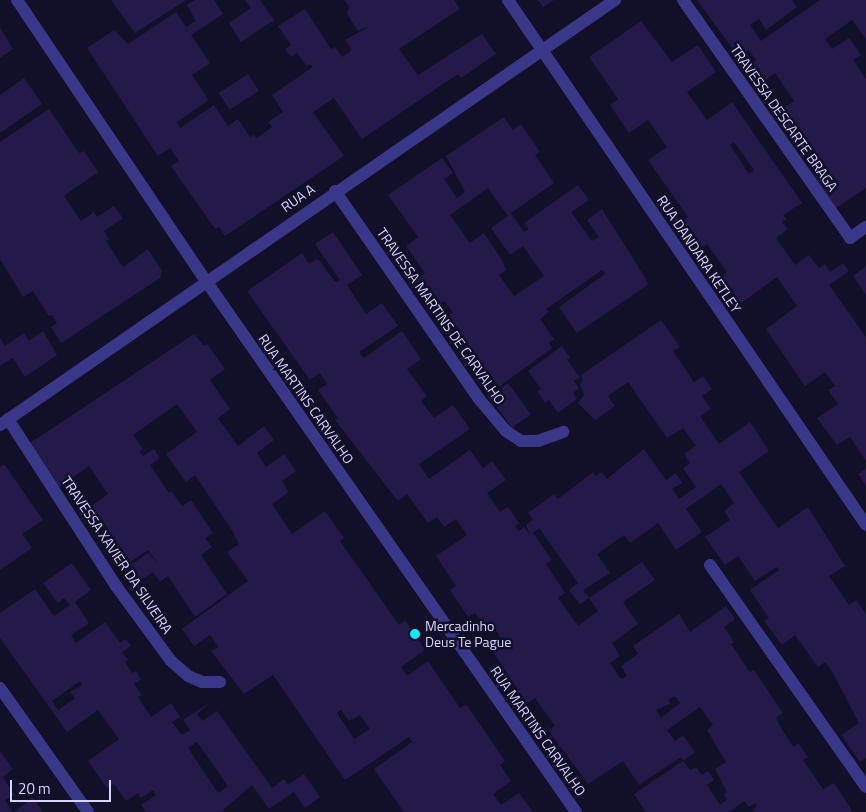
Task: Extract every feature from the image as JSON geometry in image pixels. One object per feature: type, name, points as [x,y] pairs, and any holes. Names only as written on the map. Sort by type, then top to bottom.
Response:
[{"type":"street","name":"RUA MARTINS CARVALHO","points":[[17,0],[206,281],[576,812]]},
{"type":"street","name":"RUA DANDARA KETLEY","points":[[508,0],[866,525]]},
{"type":"street","name":"RUA A","points":[[4,422],[335,191],[615,0]]},
{"type":"street","name":"TRAVESSA DESCARTE BRAGA","points":[[683,0],[850,238],[866,226]]},
{"type":"street","name":"TRAVESSA MARTINS DE CARVALHO","points":[[335,191],[478,400],[506,431],[521,441],[538,441],[563,432]]},
{"type":"street","name":"TRAVESSA XAVIER DA SILVEIRA","points":[[4,422],[116,586],[170,661],[195,679],[220,682]]},
{"type":"street","points":[[710,565],[866,787]]},
{"type":"street","points":[[0,688],[88,812]]},
{"type":"building","points":[[111,0],[186,0],[135,33]]},
{"type":"building","points":[[195,0],[214,0],[223,14],[191,35],[210,63],[192,75],[209,100],[177,122],[180,128],[214,105],[228,126],[238,119],[250,137],[254,135],[257,138],[272,127],[268,122],[283,112],[272,95],[313,67],[310,64],[307,66],[297,53],[291,57],[285,49],[291,45],[278,26],[305,9],[331,49],[335,47],[342,57],[352,50],[345,40],[370,26],[358,31],[347,14],[349,6],[344,0],[454,0],[460,9],[399,49],[418,75],[482,34],[496,54],[461,78],[458,74],[362,139],[334,98],[313,112],[344,156],[225,236],[219,227],[215,229],[171,166],[179,161],[170,148],[158,156],[87,48],[114,30],[128,44],[176,12],[186,27],[196,21],[187,5]]},
{"type":"building","points":[[245,0],[260,0],[274,20],[241,42],[229,23],[251,8]]},
{"type":"building","points":[[538,0],[554,0],[543,7]]},
{"type":"building","points":[[697,0],[792,0],[797,7],[766,30],[759,19],[750,25],[761,41],[820,0],[866,0],[866,39],[852,20],[825,39],[832,49],[849,38],[861,55],[853,60],[866,79],[866,188],[836,208],[811,171],[816,168],[777,112],[794,101],[775,73],[758,85],[746,68],[756,60],[749,50],[738,56]]},
{"type":"building","points":[[641,21],[672,62],[698,45],[716,72],[687,92],[707,120],[732,102],[802,203],[783,215],[786,219],[782,222],[788,229],[776,238],[795,265],[809,255],[819,268],[825,264],[830,272],[843,263],[849,271],[829,285],[866,337],[866,461],[850,437],[837,445],[817,418],[838,404],[828,390],[835,386],[825,372],[805,386],[766,329],[797,306],[777,277],[740,304],[721,276],[727,272],[707,244],[700,248],[681,221],[688,217],[648,160],[667,147],[648,120],[629,133],[610,105],[618,99],[589,57]],"holes":[[[734,142],[754,170],[749,174],[730,145]]]},
{"type":"building","points":[[0,28],[13,49],[0,58]]},
{"type":"building","points":[[248,74],[259,91],[230,110],[219,93]]},
{"type":"building","points":[[24,78],[42,104],[0,133],[0,95]]},
{"type":"building","points":[[49,109],[79,153],[84,151],[98,172],[64,196],[81,221],[94,212],[97,217],[114,206],[123,218],[104,231],[109,239],[106,241],[123,267],[148,249],[162,271],[160,278],[61,343],[51,327],[57,323],[52,315],[49,316],[33,291],[23,297],[0,259],[0,142]]},
{"type":"building","points":[[504,117],[513,130],[521,124],[540,152],[535,155],[554,183],[511,213],[524,232],[529,229],[524,223],[578,185],[589,200],[571,212],[592,241],[599,237],[587,220],[602,209],[649,284],[577,333],[559,307],[605,274],[602,270],[546,309],[549,312],[540,319],[554,339],[549,343],[552,348],[496,389],[458,336],[450,341],[438,323],[453,312],[444,301],[434,308],[425,296],[421,298],[411,283],[425,273],[406,246],[418,237],[388,195],[442,158],[453,173],[444,179],[457,198],[465,192],[446,156]],"holes":[[[488,188],[508,216],[491,228],[510,255],[523,246],[544,276],[514,296],[499,275],[506,270],[502,260],[484,233],[470,243],[450,215]]]},
{"type":"building","points":[[333,232],[362,275],[347,285],[366,314],[382,303],[398,326],[359,352],[364,358],[402,331],[421,359],[407,369],[427,396],[421,401],[434,418],[453,405],[470,429],[419,464],[429,479],[470,450],[483,468],[492,461],[506,480],[487,493],[500,512],[508,507],[519,523],[515,526],[519,531],[524,527],[530,535],[526,525],[533,520],[528,512],[554,494],[558,499],[593,472],[596,476],[602,472],[607,479],[644,449],[666,480],[676,473],[682,483],[672,489],[679,499],[696,487],[683,468],[690,463],[684,454],[696,446],[683,428],[667,438],[628,382],[608,396],[615,406],[595,420],[578,403],[584,395],[580,384],[583,379],[581,375],[661,320],[680,347],[673,351],[694,382],[703,376],[712,389],[702,396],[711,409],[700,416],[719,444],[750,422],[769,451],[739,472],[778,528],[808,507],[845,566],[829,576],[849,605],[856,600],[866,614],[866,758],[860,762],[841,735],[859,723],[832,671],[825,662],[818,667],[795,635],[782,645],[764,621],[769,618],[750,590],[779,570],[777,567],[755,581],[738,556],[725,565],[705,537],[730,520],[724,511],[734,503],[721,484],[686,509],[702,532],[676,550],[658,523],[630,543],[624,535],[597,554],[610,573],[583,590],[589,598],[642,562],[655,580],[623,602],[638,624],[612,643],[620,656],[610,663],[621,679],[627,676],[621,666],[638,654],[633,646],[679,614],[690,632],[726,606],[735,619],[724,627],[734,642],[731,644],[750,672],[754,670],[783,713],[776,718],[784,733],[794,747],[798,743],[808,757],[803,760],[823,789],[834,783],[853,812],[752,812],[757,806],[755,803],[749,807],[744,801],[729,812],[646,812],[634,794],[683,761],[681,757],[639,785],[623,761],[588,784],[548,730],[555,726],[535,698],[527,703],[489,646],[501,638],[491,623],[485,627],[475,613],[468,617],[450,590],[456,586],[436,556],[467,535],[456,519],[444,527],[437,517],[428,523],[407,494],[398,501],[335,420],[338,418],[318,390],[327,384],[320,373],[310,380],[247,291],[302,253],[309,264],[317,259],[335,282],[340,280],[315,244]],"holes":[[[539,528],[578,583],[569,590],[580,604],[589,598],[598,611],[578,626],[558,598],[565,593],[546,564],[552,560],[533,533]],[[675,696],[680,703],[661,718],[656,710],[670,704],[668,700]],[[700,707],[713,725],[707,730],[726,762],[715,769],[727,792],[724,794],[727,800],[720,805],[707,785],[714,780],[708,771],[702,775],[696,767],[690,770],[683,761],[695,752],[683,735],[675,741],[667,730]]]},
{"type":"building","points":[[866,266],[866,295],[853,276]]},
{"type":"building","points":[[43,331],[57,355],[25,377],[13,358],[0,366],[0,338],[5,346],[24,333],[29,341]]},
{"type":"building","points":[[194,334],[204,346],[207,344],[225,369],[210,380],[230,409],[218,418],[238,446],[264,426],[274,440],[257,453],[266,467],[284,454],[296,471],[282,481],[289,492],[272,504],[292,534],[325,511],[344,538],[340,541],[399,625],[405,620],[425,650],[401,667],[407,676],[428,661],[460,708],[466,704],[505,761],[500,765],[511,781],[493,794],[501,805],[519,793],[533,812],[404,812],[374,769],[412,742],[409,737],[345,780],[273,675],[244,694],[211,651],[218,647],[210,635],[194,646],[182,629],[248,581],[227,552],[239,544],[233,532],[195,475],[186,482],[166,454],[197,432],[177,404],[133,435],[143,449],[139,452],[143,456],[154,449],[160,458],[150,465],[169,493],[171,491],[182,506],[191,500],[213,533],[205,538],[212,547],[201,555],[227,594],[195,617],[168,576],[160,582],[153,572],[138,582],[128,567],[148,553],[158,564],[148,550],[120,569],[114,561],[121,556],[102,524],[93,530],[81,514],[108,494],[89,466],[58,488],[27,445]],"holes":[[[341,710],[349,721],[360,715],[370,729],[354,739],[337,713]]]},
{"type":"building","points":[[562,346],[570,358],[567,360],[580,377],[574,381],[579,388],[573,393],[577,399],[558,413],[549,400],[545,403],[537,391],[541,389],[528,371]]},
{"type":"building","points":[[508,383],[531,415],[512,428],[489,397]]},
{"type":"building","points":[[4,464],[43,520],[22,534],[32,548],[0,570],[0,467]]},
{"type":"building","points":[[866,469],[866,486],[858,474]]},
{"type":"building","points":[[72,563],[91,590],[75,602],[89,623],[71,635],[76,643],[105,622],[120,643],[126,639],[131,646],[122,652],[128,660],[125,662],[132,673],[136,671],[141,679],[134,684],[142,695],[138,697],[151,717],[171,703],[180,717],[172,722],[182,735],[190,730],[183,720],[209,703],[197,714],[202,721],[217,711],[272,788],[284,779],[288,785],[304,774],[320,797],[305,808],[294,792],[269,809],[252,785],[221,812],[146,812],[141,805],[156,795],[153,790],[141,798],[138,793],[126,801],[114,784],[107,788],[88,761],[119,739],[98,710],[67,732],[0,638],[0,613],[35,589],[54,616],[70,605],[64,598],[58,603],[43,583]],"holes":[[[80,681],[82,685],[70,692],[75,698],[58,710],[52,701]],[[197,742],[228,786],[218,793],[188,748]]]},
{"type":"building","points":[[0,751],[13,769],[3,777],[14,795],[5,800],[13,812],[0,812]]},
{"type":"building","points":[[33,798],[43,812],[13,812]]},
{"type":"place","name":"Mercadinho Deus Te Pague","points":[[415,634]]}]
